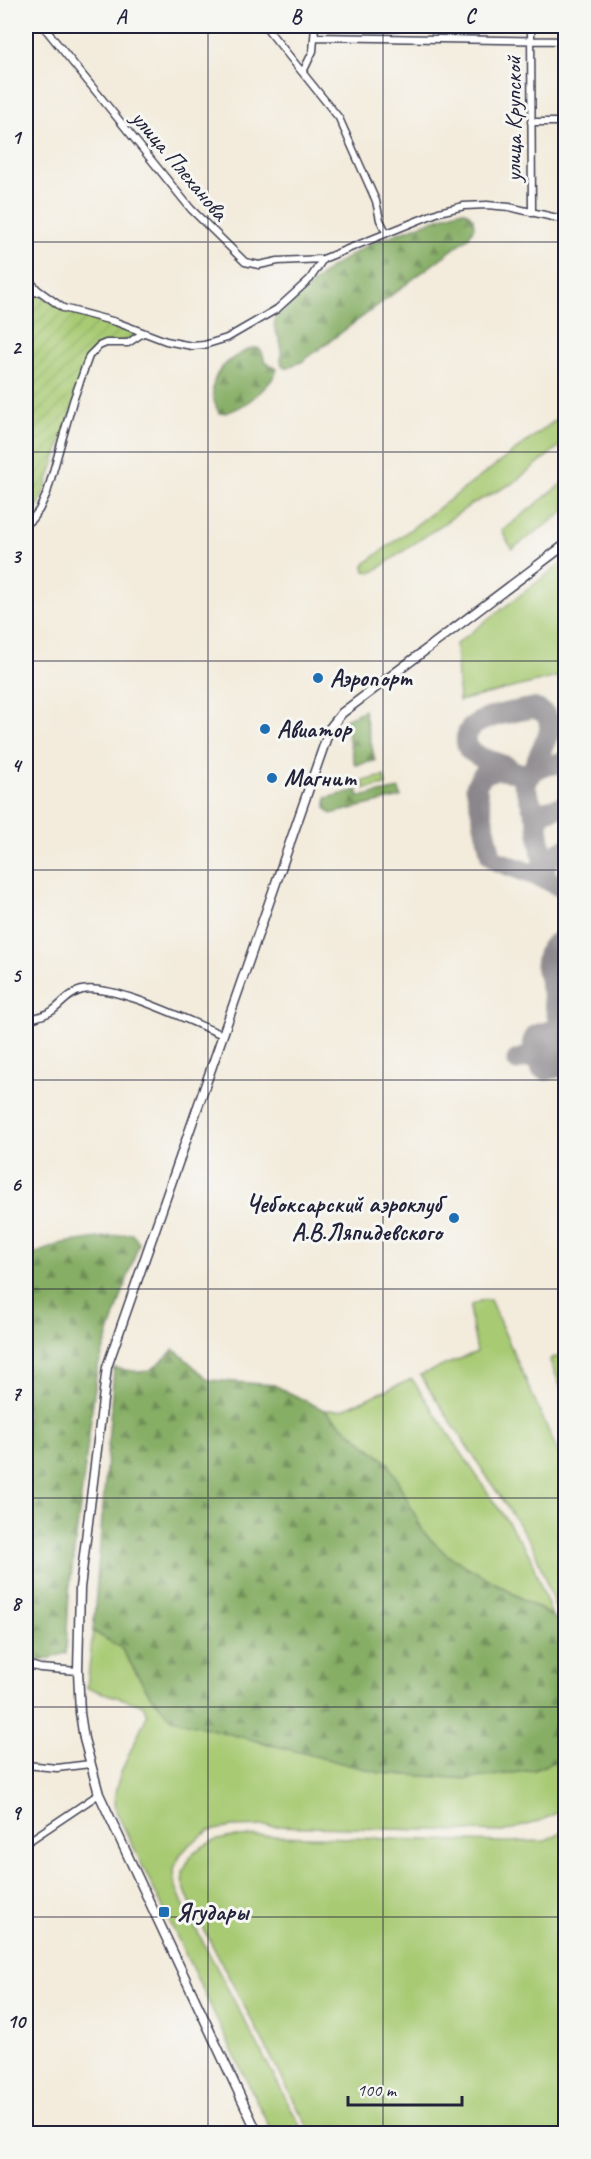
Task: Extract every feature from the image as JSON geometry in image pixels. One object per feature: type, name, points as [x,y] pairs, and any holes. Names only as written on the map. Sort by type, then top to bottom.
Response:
[{"type":"street","name":"улица Плеханова","points":[[43,26],[190,209],[245,262],[259,265],[288,260],[323,259]]},
{"type":"street","points":[[265,26],[339,118],[347,140],[367,179],[386,232]]},
{"type":"street","points":[[303,72],[313,51],[315,26]]},
{"type":"street","name":"улица Крупской","points":[[531,26],[532,213]]},
{"type":"street","points":[[315,37],[566,41]]},
{"type":"street","points":[[531,122],[566,122]]},
{"type":"street","points":[[26,277],[38,290],[63,308],[116,322],[166,341],[192,346],[204,345],[227,338],[277,309],[310,279],[323,259],[439,212],[464,206],[487,205],[509,207],[566,220]]},
{"type":"street","points":[[26,294],[38,290]]},
{"type":"street","points":[[26,524],[39,510],[47,493],[73,401],[89,357],[99,346],[106,343],[128,343],[143,333]]},
{"type":"street","points":[[258,2133],[99,1794],[90,1764],[80,1713],[78,1671],[80,1588],[107,1367],[327,734],[334,722],[348,708],[566,544]]},
{"type":"street","points":[[26,1020],[41,1017],[52,1011],[66,998],[81,990],[96,989],[116,992],[223,1035]]},
{"type":"street","points":[[26,1664],[40,1668],[78,1671]]},
{"type":"street","points":[[26,1766],[57,1768],[90,1764]]},
{"type":"street","points":[[26,1843],[99,1794]]},
{"type":"green space","points":[[458,211],[466,211],[473,218],[474,227],[468,238],[303,361],[287,368],[282,365],[281,345],[274,326],[276,317],[330,268],[369,244]]},
{"type":"green space","points":[[38,293],[47,299],[138,333],[133,339],[94,348],[44,492],[36,511],[26,522],[26,295]]},
{"type":"green space","points":[[252,348],[258,348],[265,362],[277,369],[274,376],[262,391],[244,405],[226,413],[219,413],[213,391],[218,373],[232,359]]},
{"type":"green space","points":[[565,413],[565,442],[513,483],[472,504],[373,572],[365,571],[364,566],[367,562]]},
{"type":"green space","points":[[565,481],[565,511],[512,549],[502,531]]},
{"type":"green space","points":[[565,561],[565,675],[459,701],[456,644]]},
{"type":"green space","points":[[364,710],[375,761],[355,765],[344,720]]},
{"type":"green space","points":[[384,776],[386,785],[365,789],[363,781]]},
{"type":"green space","points":[[399,789],[401,797],[331,814],[326,808],[326,798],[358,790],[358,797]]},
{"type":"green space","points":[[132,1233],[139,1243],[97,1370],[69,1593],[66,1653],[36,1663],[26,1656],[26,1257],[63,1243]]},
{"type":"green space","points":[[482,1300],[490,1300],[565,1468],[565,1634],[534,1548],[420,1375],[477,1352],[470,1314],[471,1305]]},
{"type":"green space","points":[[174,1349],[209,1380],[274,1385],[324,1410],[389,1464],[424,1533],[447,1555],[560,1621],[566,1634],[565,1757],[534,1770],[469,1779],[380,1773],[172,1719],[150,1695],[121,1648],[93,1631],[114,1368],[148,1371]]},
{"type":"green space","points":[[566,1356],[565,1397],[550,1361],[551,1358]]},
{"type":"green space","points":[[412,1379],[529,1554],[552,1616],[447,1555],[424,1533],[389,1464],[324,1410],[341,1410]]},
{"type":"green space","points":[[93,1631],[121,1648],[150,1695],[380,1773],[469,1779],[534,1770],[565,1757],[565,1809],[540,1821],[503,1832],[232,1827],[209,1831],[190,1844],[180,1855],[174,1869],[176,1887],[184,1906],[304,2133],[272,2133],[115,1809],[114,1799],[120,1775],[147,1715],[143,1705],[87,1688]]},
{"type":"green space","points":[[565,1830],[565,2133],[311,2133],[190,1903],[183,1885],[183,1872],[195,1851],[213,1841],[232,1837],[503,1842],[544,1841]]},
{"type":"taxiway","points":[[508,767],[482,758],[469,750],[466,739],[469,730],[487,718],[499,715],[533,708],[542,712],[549,720],[549,733],[525,786]]},
{"type":"taxiway","points":[[531,771],[546,765],[566,763]]},
{"type":"taxiway","points":[[548,880],[497,861],[491,856],[476,787],[479,780],[488,772],[500,770],[520,773],[537,819],[544,870],[548,880],[566,890]]},
{"type":"taxiway","points":[[537,819],[545,811],[566,806]]},
{"type":"taxiway","points":[[544,870],[552,857],[566,849]]},
{"type":"taxiway","points":[[566,940],[551,948],[546,965],[560,1028],[566,1036]]},
{"type":"taxiway","points":[[566,1026],[536,1035],[533,1041],[541,1068],[546,1070],[566,1065]]},
{"type":"taxiway","points":[[517,1060],[566,1045]]},
{"type":"place","name":"Аэропорт","points":[[318,678]]},
{"type":"place","name":"Авиатор","points":[[265,729]]},
{"type":"place","name":"Магнит","points":[[272,778]]},
{"type":"place","name":"Чебоксарский аэроклуб А.В.Ляпидевского","points":[[454,1218]]},
{"type":"place","name":"Ягудары","points":[[164,1912]]}]
